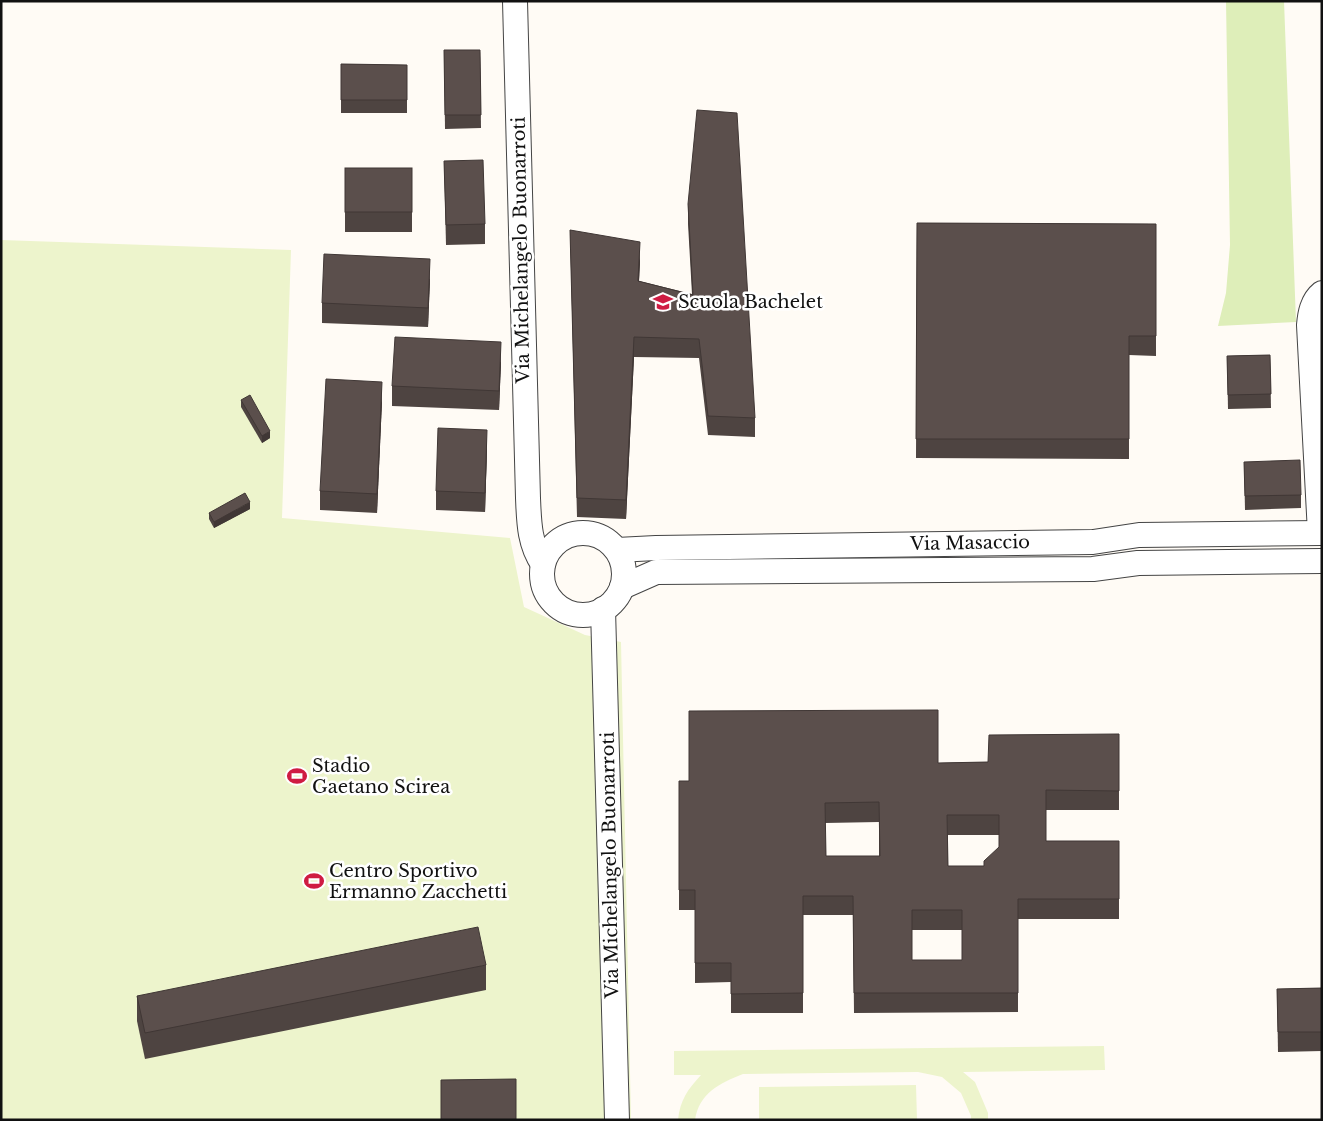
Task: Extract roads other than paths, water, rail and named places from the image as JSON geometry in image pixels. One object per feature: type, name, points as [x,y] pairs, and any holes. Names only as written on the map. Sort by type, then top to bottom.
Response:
[{"type":"street","name":"Via Michelangelo Buonarroti","points":[[515,1],[528,498],[531,538],[537,555],[543,564]]},
{"type":"street","points":[[1321,533],[1309,325],[1314,303],[1322,292]]},
{"type":"street","points":[[528,498],[545,524],[562,538]]},
{"type":"street","points":[[603,609],[594,614],[581,615],[568,612],[556,606],[548,596],[543,584],[543,564],[548,551],[562,538],[574,533],[594,534],[606,539],[617,550],[624,567],[622,587]]},
{"type":"street","name":"Via Masaccio","points":[[617,550],[1093,542],[1139,535],[1321,533]]},
{"type":"street","name":"Via Masaccio","points":[[603,609],[616,598],[622,587],[656,572],[1093,569],[1138,563],[1322,561]]},
{"type":"street","name":"Via Michelangelo Buonarroti","points":[[603,609],[617,1120]]},
{"type":"place","name":"Scuola Bachelet","points":[[663,302]]},
{"type":"place","name":"Stadio Gaetano Scirea","points":[[297,776]]},
{"type":"place","name":"Centro Sportivo Ermanno Zacchetti","points":[[314,881]]}]
